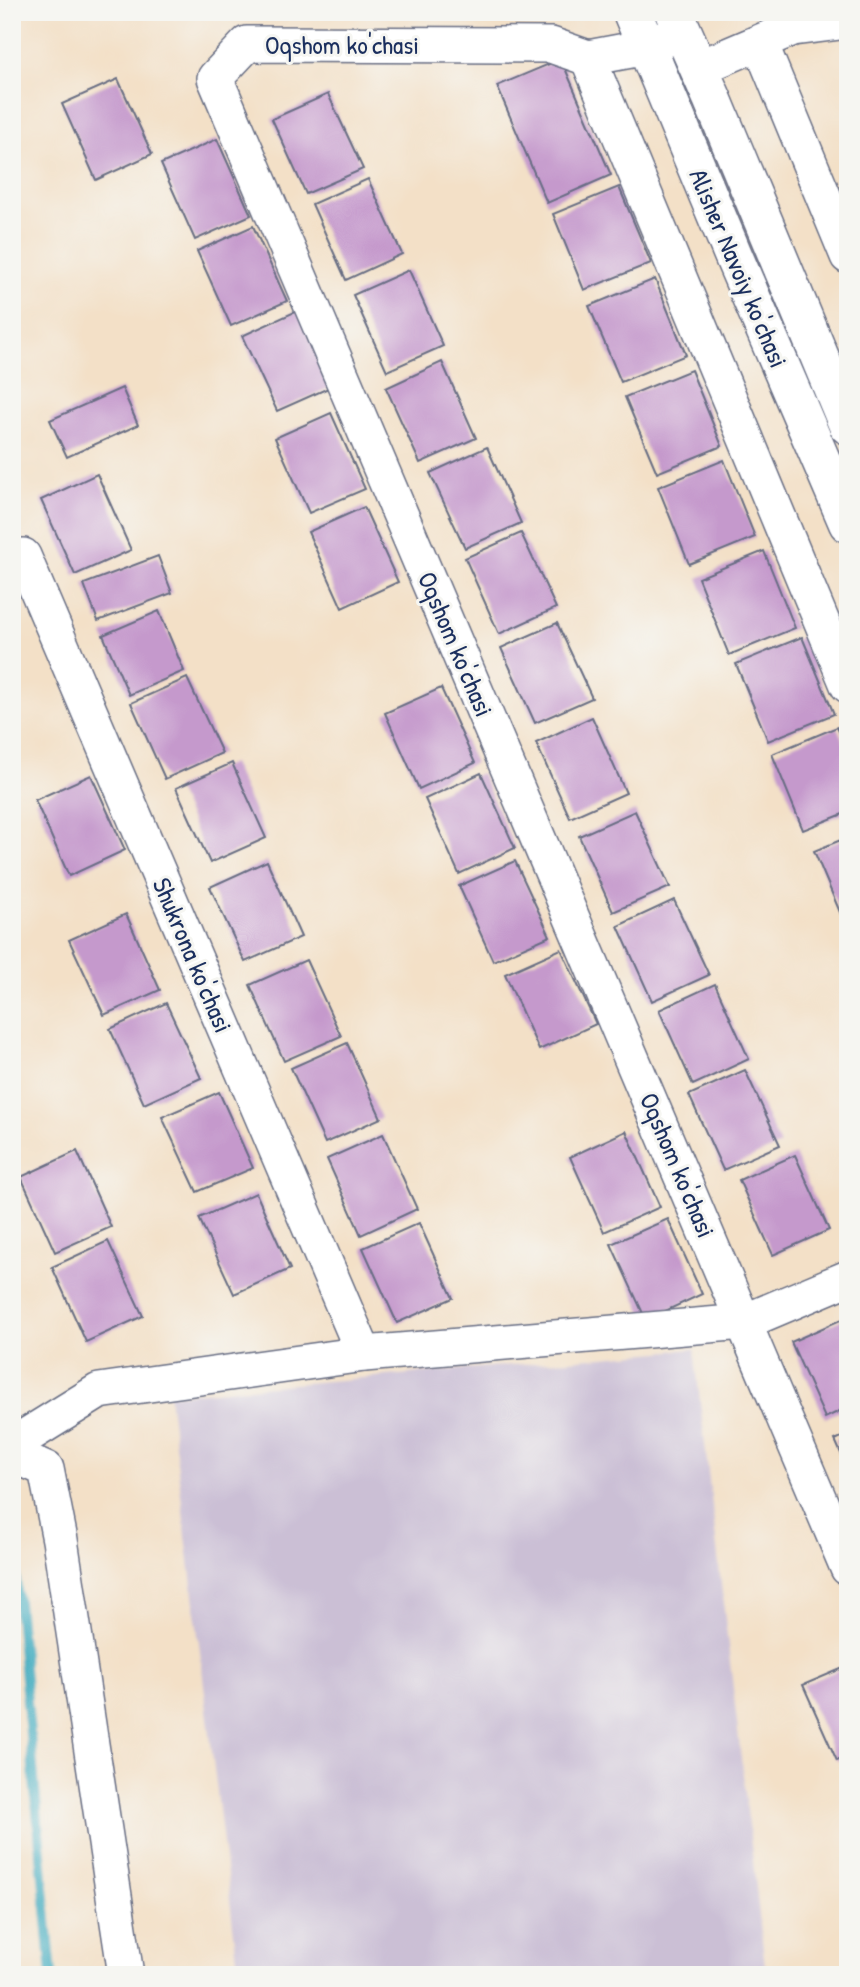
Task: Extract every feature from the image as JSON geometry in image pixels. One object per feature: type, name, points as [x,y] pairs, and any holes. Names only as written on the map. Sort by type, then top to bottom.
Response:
[{"type":"main road","name":"Alisher Navoiy ko'chasi","points":[[679,23],[848,425]]},
{"type":"main road","name":"Alisher Navoiy ko'chasi","points":[[641,34],[848,523]]},
{"type":"street","points":[[699,68],[793,28],[848,21]]},
{"type":"street","points":[[679,23],[641,34],[588,58],[848,685]]},
{"type":"street","points":[[760,43],[848,256]]},
{"type":"street","name":"Oqshom ko'chasi","points":[[588,58],[551,45],[247,44],[215,78],[848,1568]]},
{"type":"street","name":"Shukrona ko'chasi","points":[[23,556],[364,1354]]},
{"type":"street","points":[[12,1445],[99,1391],[364,1354],[744,1322],[848,1278]]},
{"type":"street","points":[[12,1454],[46,1469],[60,1540],[125,1975]]},
{"type":"shaded area","points":[[694,1349],[766,1975],[239,1975],[169,1395]]},
{"type":"building","points":[[561,59],[611,175],[547,203],[497,86]]},
{"type":"building","points":[[118,79],[152,154],[96,180],[62,104]]},
{"type":"building","points":[[328,94],[363,169],[306,194],[272,119]]},
{"type":"building","points":[[217,139],[251,215],[195,240],[161,164]]},
{"type":"building","points":[[368,179],[402,254],[346,280],[312,204]]},
{"type":"building","points":[[619,187],[651,263],[584,290],[553,214]]},
{"type":"building","points":[[253,226],[287,301],[231,326],[197,251]]},
{"type":"building","points":[[409,270],[443,346],[387,371],[353,295]]},
{"type":"building","points":[[655,279],[686,355],[621,382],[589,306]]},
{"type":"building","points":[[299,310],[333,386],[277,411],[242,336]]},
{"type":"building","points":[[442,362],[476,438],[420,463],[386,388]]},
{"type":"building","points":[[691,370],[722,446],[657,473],[625,397]]},
{"type":"building","points":[[122,388],[138,425],[67,457],[50,420]]},
{"type":"building","points":[[331,413],[365,489],[309,513],[275,438]]},
{"type":"building","points":[[487,447],[521,523],[465,548],[430,473]]},
{"type":"building","points":[[724,460],[755,537],[689,564],[658,487]]},
{"type":"building","points":[[97,474],[131,550],[75,575],[41,500]]},
{"type":"building","points":[[364,507],[398,582],[342,608],[308,532]]},
{"type":"building","points":[[521,533],[556,608],[499,634],[465,558]]},
{"type":"building","points":[[764,551],[795,628],[729,655],[698,578]]},
{"type":"building","points":[[158,556],[172,593],[98,621],[84,584]]},
{"type":"building","points":[[159,611],[184,671],[129,695],[103,635]]},
{"type":"building","points":[[557,623],[592,698],[535,723],[501,648]]},
{"type":"building","points":[[802,637],[834,714],[768,741],[736,664]]},
{"type":"building","points":[[187,678],[222,753],[165,779],[131,703]]},
{"type":"building","points":[[441,688],[475,763],[419,789],[385,713]]},
{"type":"building","points":[[592,717],[626,793],[570,818],[536,743]]},
{"type":"building","points":[[837,727],[848,751],[848,812],[803,830],[772,754]]},
{"type":"building","points":[[232,763],[266,838],[210,863],[176,788]]},
{"type":"building","points":[[481,773],[515,848],[459,874],[425,799]]},
{"type":"building","points":[[91,775],[125,850],[69,876],[35,800]]},
{"type":"building","points":[[635,811],[670,887],[613,912],[579,836]]},
{"type":"building","points":[[848,837],[848,931],[814,851]]},
{"type":"building","points":[[267,861],[301,937],[245,962],[210,887]]},
{"type":"building","points":[[515,861],[550,936],[493,961],[459,886]]},
{"type":"building","points":[[674,900],[709,975],[652,1001],[618,926]]},
{"type":"building","points":[[126,914],[160,990],[104,1015],[69,940]]},
{"type":"building","points":[[561,949],[596,1024],[539,1050],[505,974]]},
{"type":"building","points":[[306,960],[341,1036],[284,1061],[250,985]]},
{"type":"building","points":[[715,984],[749,1059],[693,1085],[659,1010]]},
{"type":"building","points":[[166,1003],[201,1078],[144,1104],[110,1029]]},
{"type":"building","points":[[347,1043],[381,1118],[325,1143],[291,1068]]},
{"type":"building","points":[[745,1070],[780,1145],[723,1170],[689,1095]]},
{"type":"building","points":[[219,1092],[253,1168],[197,1192],[162,1117]]},
{"type":"building","points":[[626,1131],[660,1207],[604,1232],[570,1157]]},
{"type":"building","points":[[383,1134],[417,1209],[361,1235],[327,1159]]},
{"type":"building","points":[[77,1151],[111,1227],[55,1252],[21,1177]]},
{"type":"building","points":[[795,1155],[829,1230],[773,1255],[739,1180]]},
{"type":"building","points":[[256,1193],[290,1269],[234,1294],[199,1218]]},
{"type":"building","points":[[668,1219],[702,1294],[646,1320],[611,1244]]},
{"type":"building","points":[[419,1223],[453,1298],[397,1323],[363,1248]]},
{"type":"building","points":[[108,1241],[143,1316],[86,1342],[52,1267]]},
{"type":"building","points":[[847,1317],[848,1407],[825,1418],[791,1342]]},
{"type":"building","points":[[848,1434],[848,1469],[835,1440]]},
{"type":"building","points":[[848,1666],[848,1756],[837,1761],[803,1685]]},
{"type":"waterway","points":[[12,1537],[52,1975]]}]
